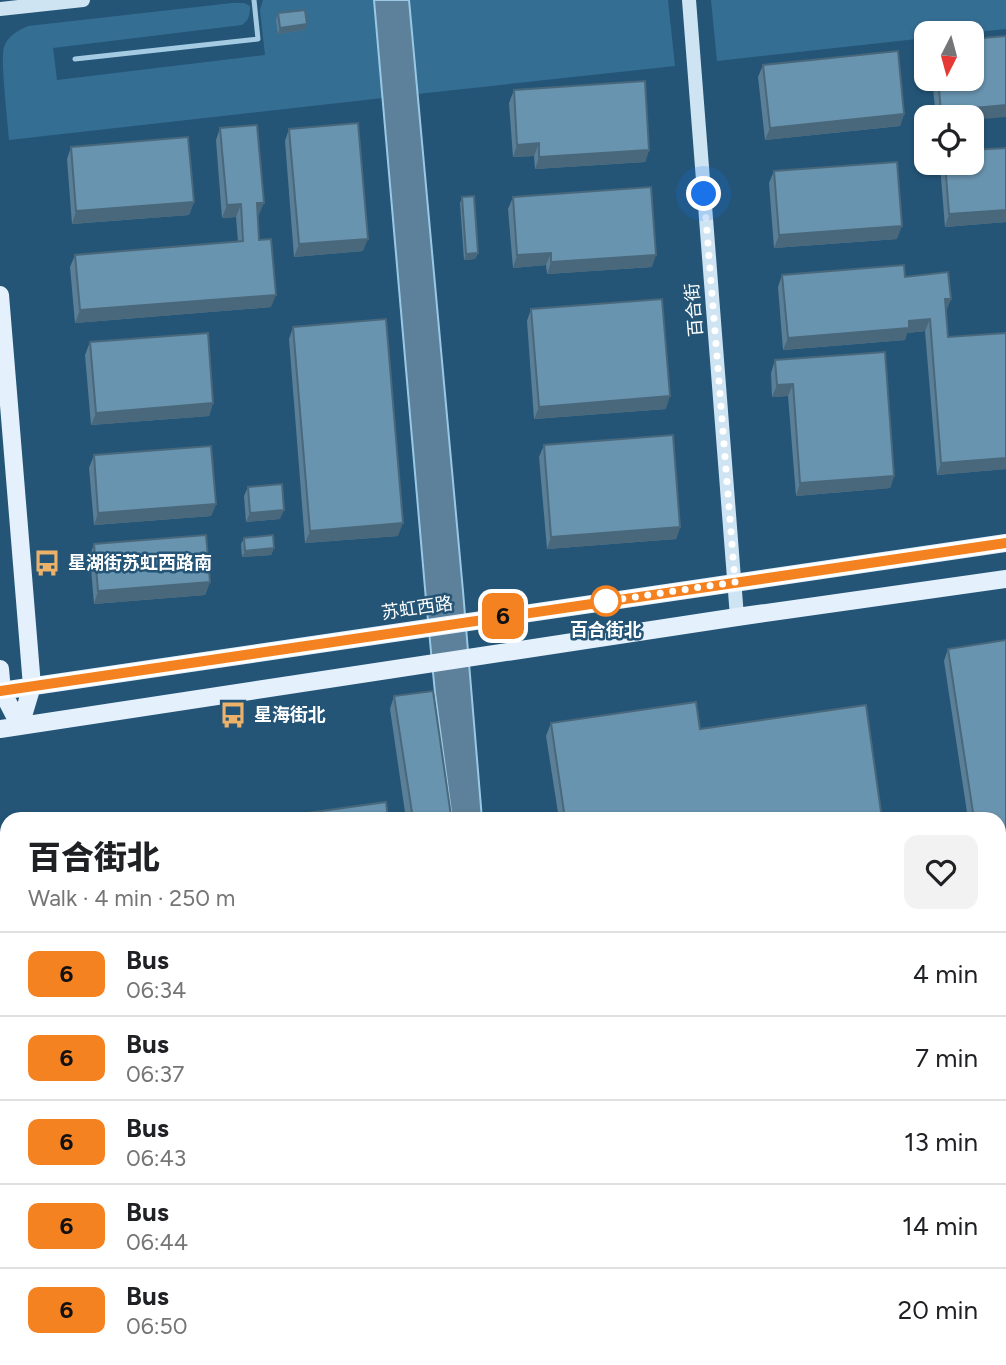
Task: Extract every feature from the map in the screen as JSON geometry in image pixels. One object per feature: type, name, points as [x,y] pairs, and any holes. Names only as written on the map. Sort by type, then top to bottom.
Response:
[{"type":"main road","points":[[0,295],[32,686],[20,726]]},
{"type":"main road","name":"苏虹西路","points":[[1,691],[1006,543]]},
{"type":"main road","points":[[0,729],[1006,579]]},
{"type":"main road","points":[[0,669],[1,691],[20,726]]},
{"type":"street","points":[[0,9],[83,0]]},
{"type":"street","name":"百合街","points":[[689,0],[737,617]]},
{"type":"lane","points":[[75,59],[258,38],[254,0]]},
{"type":"shaded area","points":[[263,0],[374,0],[383,98],[9,140],[3,54],[8,40],[20,30],[28,26],[244,3],[250,6],[250,12],[242,25],[53,48],[57,80],[265,55],[260,10]]},
{"type":"shaded area","points":[[374,0],[409,0],[481,812],[451,812],[426,600]]},
{"type":"shaded area","points":[[409,0],[668,0],[675,66],[417,94]]},
{"type":"shaded area","points":[[711,0],[1006,0],[1006,29],[984,31],[984,21],[914,21],[914,39],[717,61]]},
{"type":"building","points":[[305,10],[307,24],[280,28],[278,13]]},
{"type":"building","points":[[1006,36],[1006,105],[940,105],[939,91],[984,91],[984,38]]},
{"type":"building","points":[[898,51],[904,114],[770,128],[763,65]]},
{"type":"building","points":[[645,81],[649,150],[539,157],[539,143],[517,145],[514,90]]},
{"type":"building","points":[[358,123],[368,239],[299,244],[289,129]]},
{"type":"building","points":[[257,125],[264,203],[257,203],[259,240],[271,239],[276,295],[80,310],[75,255],[243,241],[241,204],[227,205],[220,128]]},
{"type":"building","points":[[188,137],[194,202],[76,211],[71,147]]},
{"type":"building","points":[[1006,148],[1006,210],[949,214],[946,175],[984,175],[984,149]]},
{"type":"building","points":[[897,162],[902,226],[779,235],[774,171]]},
{"type":"building","points":[[651,187],[656,255],[551,262],[551,253],[517,255],[513,197]]},
{"type":"building","points":[[474,196],[478,253],[466,254],[462,197]]},
{"type":"building","points":[[904,265],[905,277],[948,272],[951,299],[945,299],[948,337],[1006,333],[1006,458],[941,463],[930,319],[909,321],[909,328],[788,338],[782,275]]},
{"type":"building","points":[[662,299],[670,396],[539,407],[531,309]]},
{"type":"building","points":[[386,319],[403,523],[310,531],[293,327]]},
{"type":"building","points":[[208,333],[213,403],[96,413],[90,342]]},
{"type":"building","points":[[885,352],[894,476],[800,483],[793,384],[777,385],[775,360]]},
{"type":"building","points":[[673,435],[680,527],[551,537],[544,445]]},
{"type":"building","points":[[211,446],[216,504],[98,513],[94,455]]},
{"type":"building","points":[[282,484],[284,510],[250,513],[248,487]]},
{"type":"building","points":[[206,535],[210,582],[98,591],[94,544]]},
{"type":"building","points":[[273,535],[274,548],[245,551],[244,538]]},
{"type":"building","points":[[1006,640],[1006,812],[973,812],[948,649]]},
{"type":"building","points":[[433,691],[450,812],[412,812],[394,696]]},
{"type":"building","points":[[696,702],[700,729],[866,705],[881,812],[564,812],[551,723]]},
{"type":"building","points":[[386,802],[387,812],[315,812]]},
{"type":"bus line","name":"6","points":[[0,691],[1006,543]]},
{"type":"place","name":"星湖街苏虹西路南","points":[[47,563]]},
{"type":"place","name":"百合街北","points":[[606,601]]},
{"type":"place","name":"星海街北","points":[[233,715]]},
{"type":"route","points":[[606,601],[602,602],[735,582],[704,194]]}]
